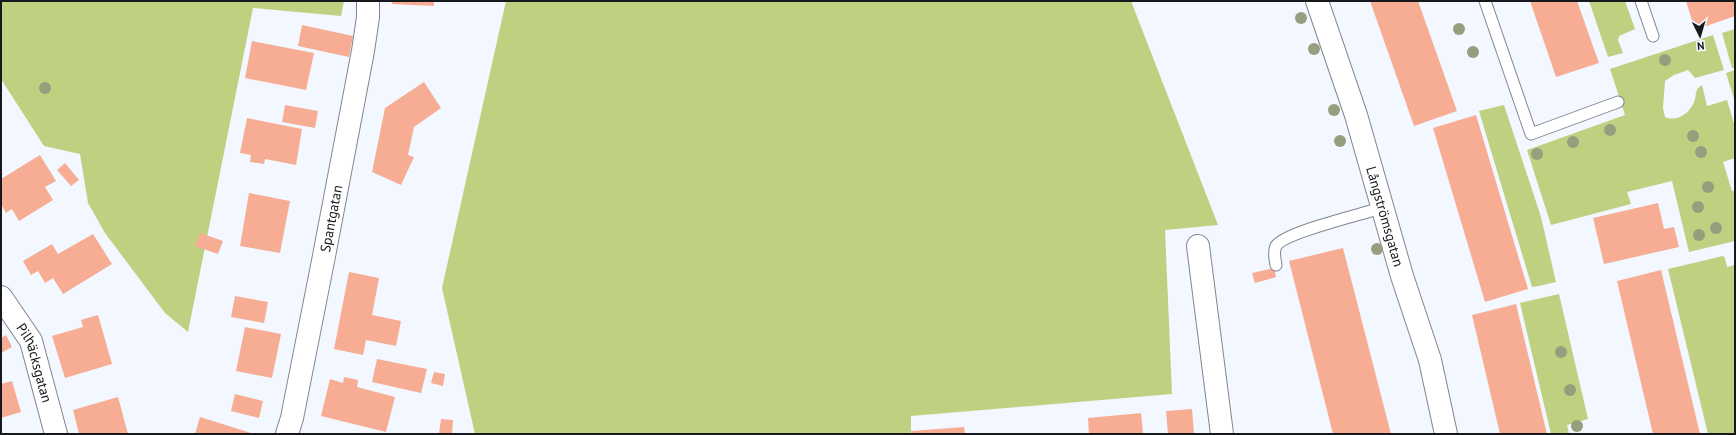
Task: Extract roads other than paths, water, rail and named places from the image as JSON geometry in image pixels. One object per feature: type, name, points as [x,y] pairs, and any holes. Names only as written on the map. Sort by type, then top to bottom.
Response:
[{"type":"street","name":"Spantgatan","points":[[287,434],[292,418],[329,233],[363,51],[368,17],[368,1]]},
{"type":"street","name":"Långströmsgatan","points":[[1317,1],[1356,115],[1384,207],[1402,276],[1430,360],[1446,434]]},
{"type":"street","points":[[1198,246],[1222,434]]},
{"type":"street","name":"Pilhäcksgatan","points":[[1,297],[31,341],[56,434]]},
{"type":"lane","points":[[1485,1],[1531,134],[1618,102]]},
{"type":"lane","points":[[1642,1],[1653,36]]},
{"type":"lane","points":[[1276,265],[1274,254],[1276,246],[1283,240],[1306,230],[1384,207]]}]
